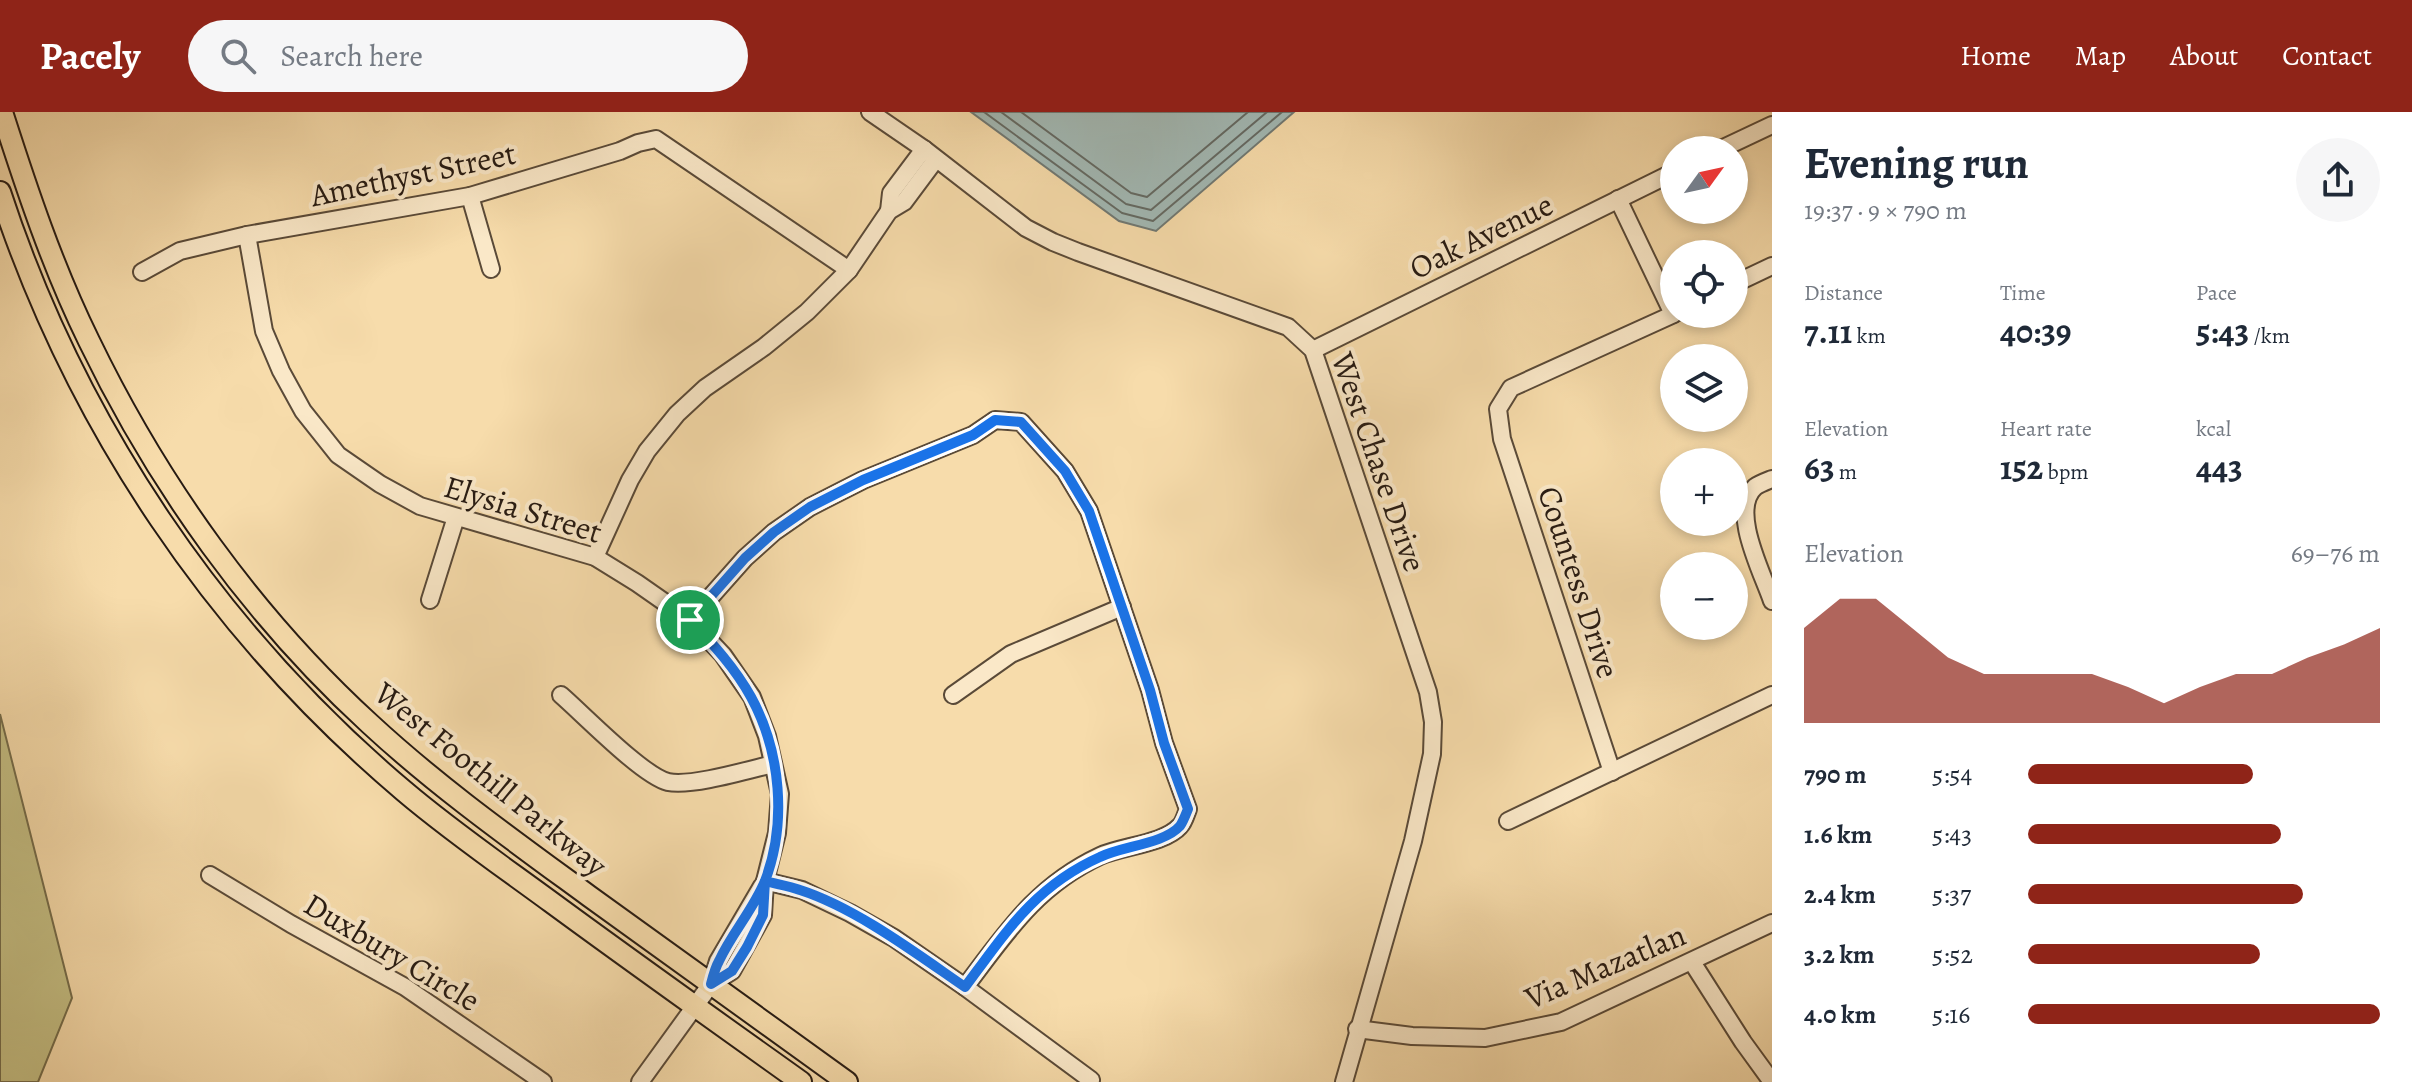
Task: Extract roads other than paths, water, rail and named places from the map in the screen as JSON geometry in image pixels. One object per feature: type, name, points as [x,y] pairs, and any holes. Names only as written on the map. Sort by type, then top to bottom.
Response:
[{"type":"main road","name":"West Foothill Parkway","points":[[2,112],[60,275],[114,392],[177,497],[260,608],[368,722],[480,817],[847,1082]]},
{"type":"main road","name":"West Foothill Parkway","points":[[0,192],[38,296],[95,412],[189,563],[293,686],[405,792],[476,847],[801,1082]]},
{"type":"street","name":"West Chase Drive","points":[[870,112],[1026,228],[1053,242],[1288,327],[1313,350],[1428,692],[1433,722],[1432,754],[1413,841],[1344,1082]]},
{"type":"street","points":[[1748,136],[1772,125]]},
{"type":"street","name":"Amethyst Street","points":[[142,272],[180,251],[247,235],[470,196],[656,139],[849,270]]},
{"type":"street","points":[[595,557],[630,480],[647,451],[677,414],[705,388],[807,312],[849,270],[889,211],[904,202],[930,154]]},
{"type":"street","name":"Oak Avenue","points":[[1313,350],[1660,179]]},
{"type":"street","points":[[470,196],[491,269]]},
{"type":"street","points":[[1618,199],[1660,287]]},
{"type":"street","name":"Elysia Street","points":[[247,235],[264,331],[303,411],[338,455],[380,484],[420,506],[595,557],[690,620],[723,655],[752,697],[767,736],[780,794],[777,833],[765,881],[763,915],[732,971],[711,984],[640,1082]]},
{"type":"street","points":[[1748,277],[1772,266]]},
{"type":"street","name":"Countess Drive","points":[[1612,772],[1502,439],[1498,409],[1511,388],[1660,320]]},
{"type":"street","points":[[690,620],[745,558],[774,532],[810,507],[863,480],[973,435],[995,420],[1021,422],[1065,471],[1089,511],[1188,809],[1180,826],[1162,837],[1102,856],[1041,892],[1016,919],[965,987]]},
{"type":"street","points":[[1772,479],[1755,487],[1746,502],[1744,520],[1772,601]]},
{"type":"street","points":[[430,600],[456,517]]},
{"type":"street","points":[[953,695],[1011,654],[1122,607]]},
{"type":"street","points":[[561,695],[650,774],[669,782],[686,782],[773,764]]},
{"type":"street","points":[[1508,821],[1772,695]]},
{"type":"street","name":"Duxbury Circle","points":[[210,875],[405,987],[543,1082]]},
{"type":"street","points":[[765,881],[802,890],[894,938],[1091,1080]]},
{"type":"street","name":"Via Mazatlan","points":[[1357,1029],[1448,1039],[1485,1038],[1561,1022],[1772,923]]},
{"type":"street","points":[[1692,962],[1772,1082]]},
{"type":"water","points":[[971,112],[1294,112],[1156,231],[1119,221]]}]
